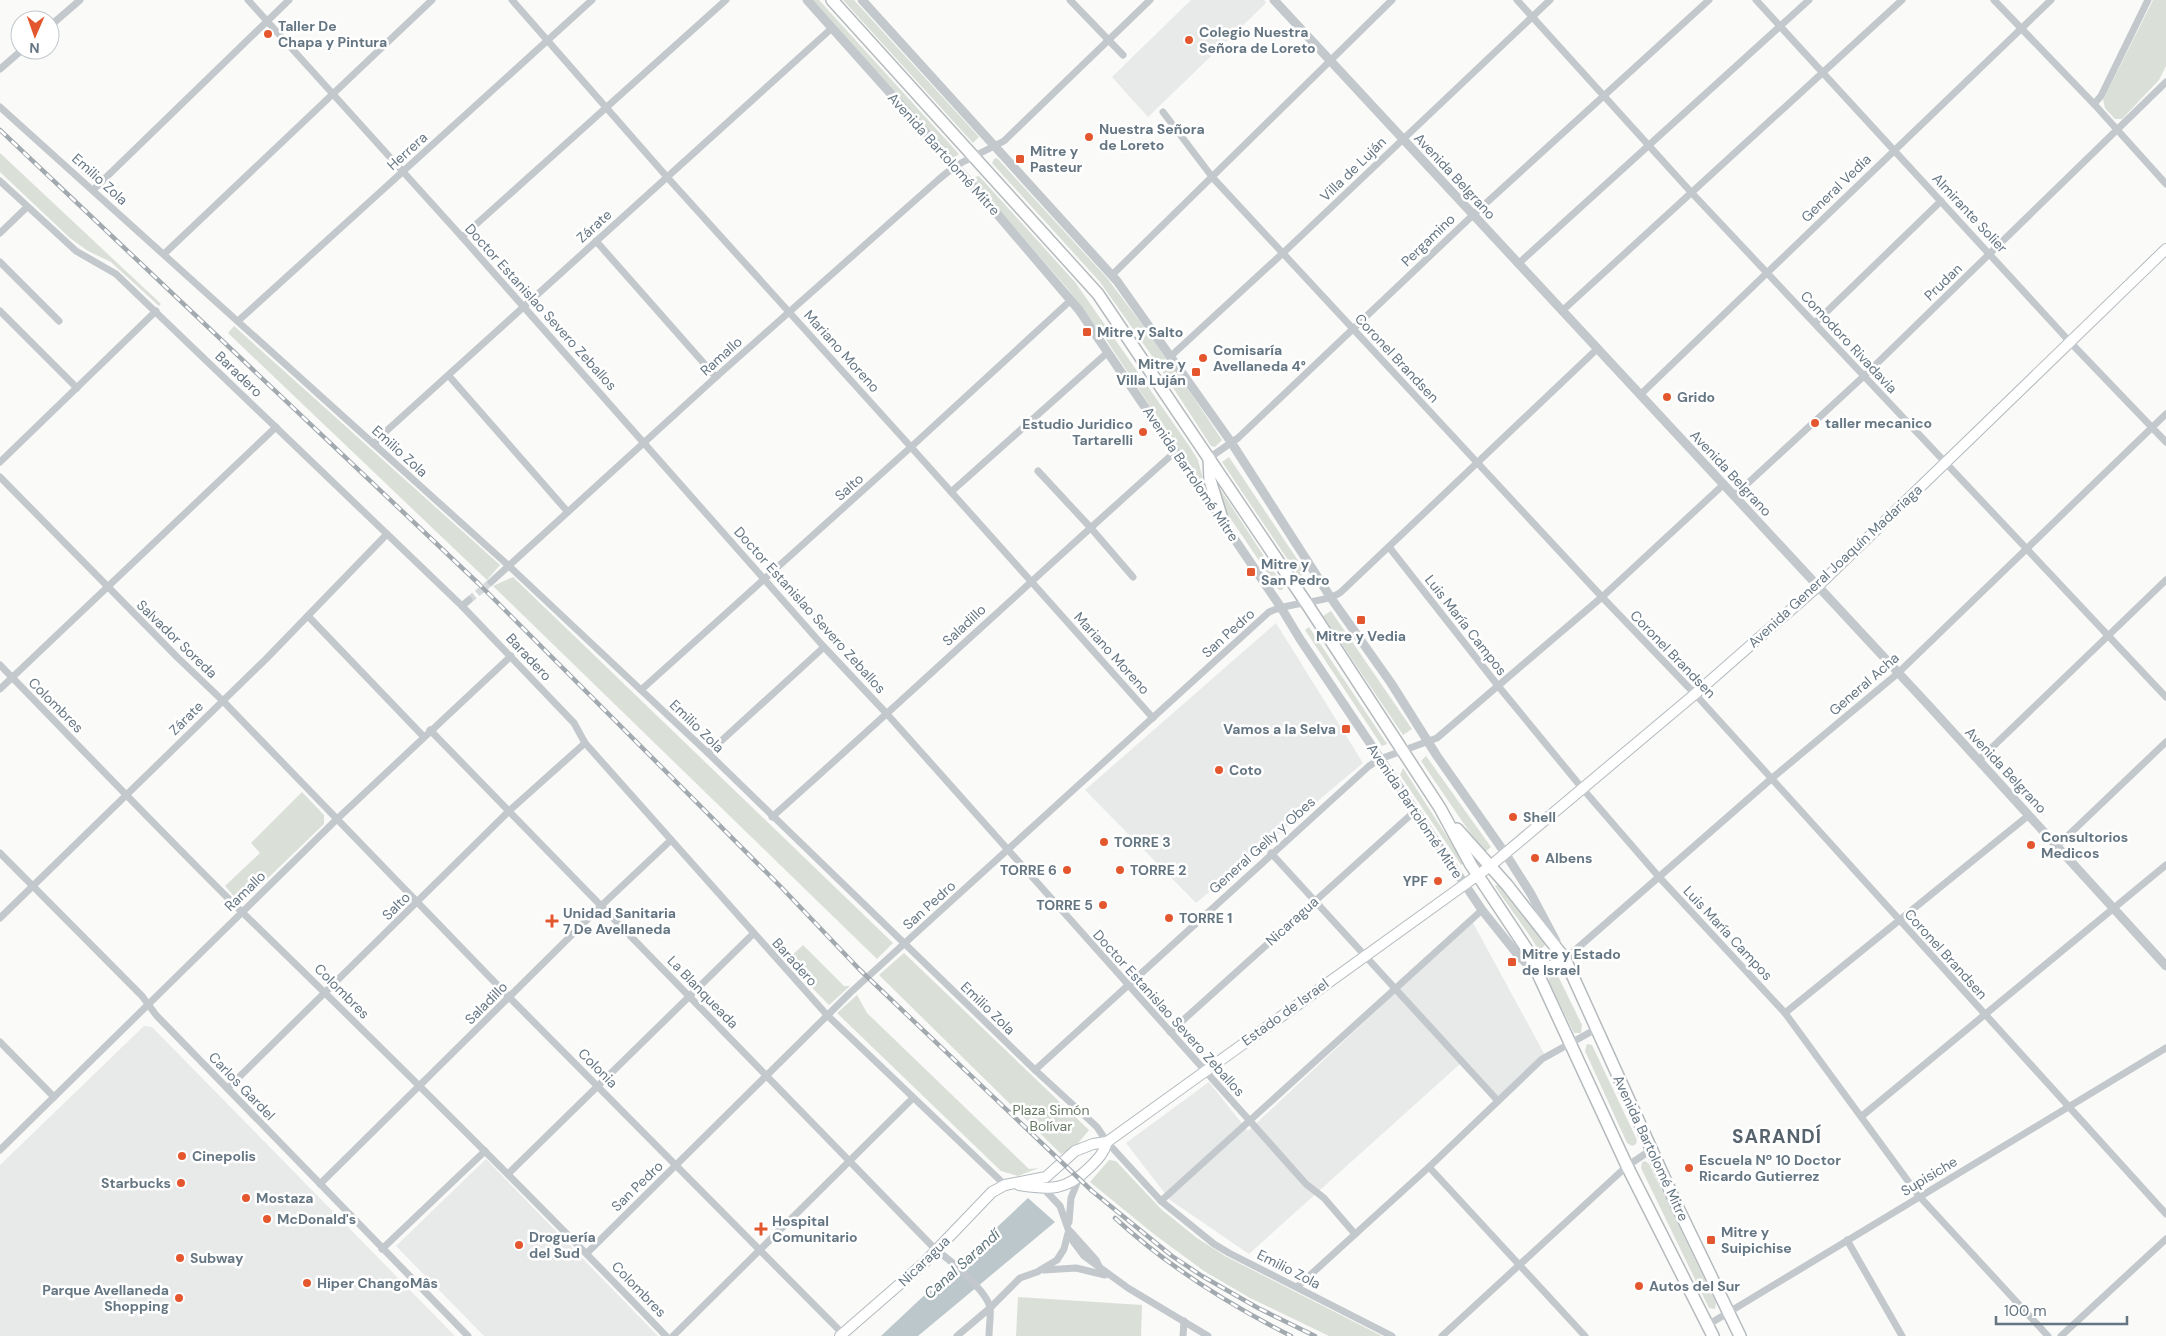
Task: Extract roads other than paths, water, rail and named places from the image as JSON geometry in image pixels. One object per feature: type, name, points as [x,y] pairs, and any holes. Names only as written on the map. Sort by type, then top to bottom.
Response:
[{"type":"main road","name":"Avenida Bartolomé Mitre","points":[[832,0],[1098,294],[1305,601],[1401,751],[1440,808],[1478,874],[1526,948],[1627,1166],[1706,1326],[1713,1336]]},
{"type":"main road","name":"Avenida General Joaquín Madariaga","points":[[1464,884],[1505,854],[1695,694],[1817,587],[2166,249]]},
{"type":"main road","points":[[1209,458],[1210,480],[1223,522]]},
{"type":"main road","name":"Avenida Bartolomé Mitre","points":[[1440,808],[1489,867],[1507,885],[1565,959],[1651,1150],[1740,1336]]},
{"type":"main road","name":"Estado de Israel","points":[[1007,1184],[1046,1177],[1075,1151],[1093,1144],[1108,1142],[1464,884]]},
{"type":"main road","points":[[1526,948],[1545,968],[1555,966],[1565,959]]},
{"type":"main road","name":"Estado de Israel","points":[[1007,1184],[1044,1188],[1060,1187],[1079,1178],[1103,1153],[1108,1142]]},
{"type":"main road","name":"Nicaragua","points":[[842,1335],[924,1263],[984,1200],[1007,1184]]},
{"type":"street","points":[[60,17],[80,0]]},
{"type":"street","name":"Doctor Estanislao Severo Zeballos","points":[[248,0],[524,306],[824,647],[887,714],[1204,1071],[1306,1184],[1324,1198],[1355,1234]]},
{"type":"street","points":[[94,189],[289,0]]},
{"type":"street","points":[[164,254],[432,0]]},
{"type":"street","name":"Mariano Moreno","points":[[512,0],[667,177],[912,447],[1153,718]]},
{"type":"street","name":"Herrera","points":[[238,321],[592,0]]},
{"type":"street","points":[[462,237],[608,108],[726,0]]},
{"type":"street","name":"Avenida Bartolomé Mitre","points":[[807,0],[956,166],[1070,300],[1108,352],[1280,606],[1300,639],[1464,884],[1518,955],[1538,976]]},
{"type":"street","name":"Avenida Bartolomé Mitre","points":[[862,0],[995,147],[1015,166],[1112,275],[1172,356],[1231,442],[1331,598],[1391,683],[1505,854],[1531,894],[1565,959]]},
{"type":"street","points":[[1070,0],[1123,55]]},
{"type":"street","name":"Ramallo","points":[[491,582],[716,377],[956,166],[1004,141],[1150,0]]},
{"type":"street","name":"Avenida Belgrano","points":[[1274,0],[1596,350],[1979,760],[2166,966]]},
{"type":"street","points":[[1112,275],[1213,178],[1392,0]]},
{"type":"street","name":"Comodoro Rivadavia","points":[[1517,0],[1690,192],[2166,697]]},
{"type":"street","name":"Villa de Luján","points":[[1172,356],[1550,0]]},
{"type":"street","name":"Pergamino","points":[[1209,458],[1231,442],[1353,330],[1473,215],[1709,0]]},
{"type":"street","name":"Almirante Solier","points":[[1756,0],[2070,342],[2166,442]]},
{"type":"street","points":[[1518,264],[1809,0]]},
{"type":"street","points":[[1562,311],[1902,0]]},
{"type":"street","points":[[1994,0],[2094,104],[2166,184]]},
{"type":"street","name":"General Vedia","points":[[1640,395],[2051,0]]},
{"type":"street","points":[[2094,104],[2102,96],[2148,0]]},
{"type":"street","name":"Zárate","points":[[374,444],[832,28]]},
{"type":"street","points":[[0,69],[10,60]]},
{"type":"street","name":"Prudan","points":[[1734,496],[1864,376],[2166,82]]},
{"type":"street","name":"Emilio Zola","points":[[0,107],[94,189],[509,566],[641,690],[1034,1070],[1097,1127],[1161,1201],[1220,1248],[1392,1336]]},
{"type":"street","name":"Coronel Brandsen","points":[[1163,112],[1213,178],[1602,598],[1695,694],[2166,1214]]},
{"type":"street","name":"Baradero","points":[[0,181],[76,251],[116,274],[462,606],[574,724],[585,744],[827,1015],[913,1098],[1007,1184]]},
{"type":"street","points":[[1815,323],[1942,201]]},
{"type":"street","points":[[0,233],[28,207]]},
{"type":"street","points":[[596,241],[716,377]]},
{"type":"street","points":[[0,262],[59,321]]},
{"type":"street","name":"Salto","points":[[641,690],[912,447],[1070,300]]},
{"type":"street","points":[[0,311],[77,388]]},
{"type":"street","points":[[0,462],[156,312]]},
{"type":"street","points":[[1305,601],[1331,598],[1341,592],[1596,350]]},
{"type":"street","points":[[951,492],[1108,352]]},
{"type":"street","points":[[448,376],[567,511]]},
{"type":"street","name":"General Acha","points":[[1565,959],[1771,779],[1897,674],[2166,414]]},
{"type":"street","points":[[0,689],[276,427]]},
{"type":"street","name":"Saladillo","points":[[772,817],[887,714],[1031,580],[1175,452]]},
{"type":"street","points":[[1038,471],[1133,577]]},
{"type":"street","name":"Salvador Soreda","points":[[0,477],[107,587],[222,700],[336,819]]},
{"type":"street","points":[[1401,751],[1437,738],[1602,598],[1723,485]]},
{"type":"street","name":"Zárate","points":[[0,918],[266,659],[387,534]]},
{"type":"street","name":"Luis María Campos","points":[[1389,547],[1582,788],[1659,877],[1785,1013],[1919,1196],[2048,1336]]},
{"type":"street","points":[[1979,760],[2166,580]]},
{"type":"street","points":[[462,606],[469,600]]},
{"type":"street","name":"San Pedro","points":[[587,1253],[827,1015],[1269,612],[1280,606],[1305,601]]},
{"type":"street","points":[[308,616],[424,736]]},
{"type":"street","points":[[708,754],[824,647]]},
{"type":"street","name":"Ramallo","points":[[0,1150],[336,819],[511,656]]},
{"type":"street","name":"Colombres","points":[[0,666],[242,911],[420,1085],[587,1253],[666,1336]]},
{"type":"street","name":"La Blanqueada","points":[[430,730],[602,904],[936,1250],[947,1258],[983,1295],[990,1308]]},
{"type":"street","points":[[2057,846],[2166,742]]},
{"type":"street","name":"Salto","points":[[228,1088],[509,811],[585,744]]},
{"type":"street","name":"General Gelly y Obes","points":[[1034,1070],[1369,766],[1380,759],[1401,751]]},
{"type":"street","name":"Nicaragua","points":[[1170,1032],[1415,811]]},
{"type":"street","points":[[1785,1013],[2029,815]]},
{"type":"street","name":"Colonia","points":[[336,819],[509,997],[760,1249],[842,1335]]},
{"type":"street","name":"Saladillo","points":[[320,1184],[602,904],[671,840]]},
{"type":"street","name":"Carlos Gardel","points":[[0,853],[468,1336]]},
{"type":"street","points":[[1271,853],[1498,1101]]},
{"type":"street","points":[[1862,1116],[2114,910],[2166,865]]},
{"type":"street","points":[[1161,1201],[1482,910]]},
{"type":"street","points":[[508,1174],[753,934]]},
{"type":"street","points":[[1297,1287],[1429,1167],[1542,1059],[1596,1029]]},
{"type":"street","points":[[0,1042],[54,1097]]},
{"type":"street","name":"Supisiche","points":[[1706,1326],[2166,1048]]},
{"type":"street","points":[[673,1336],[913,1098]]},
{"type":"street","points":[[1442,1336],[1627,1166],[1651,1150]]},
{"type":"street","points":[[382,1249],[485,1151]]},
{"type":"street","points":[[1429,1167],[1585,1336]]},
{"type":"street","points":[[1037,1272],[1057,1260],[1061,1255],[1069,1229],[1071,1198],[1079,1178]]},
{"type":"street","points":[[1044,1188],[1060,1206],[1069,1229],[1096,1260],[1100,1269],[1208,1336]]},
{"type":"street","points":[[2062,1336],[2166,1239]]},
{"type":"street","points":[[1847,1240],[1902,1336]]},
{"type":"street","points":[[957,1336],[990,1308],[1020,1278],[1037,1272],[1076,1268],[1114,1279]]},
{"type":"street","points":[[989,1336],[990,1308]]},
{"type":"street","points":[[1183,1336],[1184,1321]]},
{"type":"water","name":"Canal Sarandí","points":[[1028,1198],[1055,1222],[918,1336],[881,1336]]},
{"type":"tunnel","points":[[469,600],[491,582]]},
{"type":"railway","points":[[0,130],[479,584],[782,888],[859,969],[1092,1191],[1172,1256],[1202,1276],[1258,1308],[1315,1336]]},
{"type":"railway","points":[[1115,1218],[1135,1236],[1199,1283],[1244,1311],[1291,1336]]},
{"type":"place","name":"Taller De Chapa y Pintura","points":[[268,34]]},
{"type":"place","name":"Colegio Nuestra Señora de Loreto","points":[[1189,40]]},
{"type":"place","name":"Nuestra Señora de Loreto","points":[[1089,137]]},
{"type":"place","name":"Mitre y Pasteur","points":[[1020,159]]},
{"type":"place","name":"Mitre y Salto","points":[[1087,332]]},
{"type":"place","name":"Comisaría Avellaneda 4°","points":[[1203,358]]},
{"type":"place","name":"Mitre y Villa Luján","points":[[1196,372]]},
{"type":"place","name":"Grido","points":[[1667,397]]},
{"type":"place","name":"taller mecanico","points":[[1815,423]]},
{"type":"place","name":"Estudio Juridico Tartarelli","points":[[1143,432]]},
{"type":"place","name":"Mitre y San Pedro","points":[[1251,572]]},
{"type":"place","name":"Mitre y Vedia","points":[[1361,620]]},
{"type":"place","name":"Vamos a la Selva","points":[[1346,729]]},
{"type":"place","name":"Coto","points":[[1219,770]]},
{"type":"place","name":"Shell","points":[[1513,817]]},
{"type":"place","name":"TORRE 3","points":[[1104,842]]},
{"type":"place","name":"Consultorios Medicos","points":[[2031,845]]},
{"type":"place","name":"Albens","points":[[1535,858]]},
{"type":"place","name":"TORRE 6","points":[[1067,870]]},
{"type":"place","name":"TORRE 2","points":[[1120,870]]},
{"type":"place","name":"YPF","points":[[1438,881]]},
{"type":"place","name":"TORRE 5","points":[[1103,905]]},
{"type":"place","name":"TORRE 1","points":[[1169,918]]},
{"type":"place","name":"Unidad Sanitaria 7 De Avellaneda","points":[[552,921]]},
{"type":"place","name":"Mitre y Estado de Israel","points":[[1512,962]]},
{"type":"place","name":"Cinepolis","points":[[182,1156]]},
{"type":"place","name":"Escuela Nº 10 Doctor Ricardo Gutierrez","points":[[1689,1168]]},
{"type":"place","name":"Starbucks","points":[[181,1183]]},
{"type":"place","name":"Mostaza","points":[[246,1198]]},
{"type":"place","name":"McDonald's","points":[[267,1219]]},
{"type":"place","name":"Hospital Comunitario","points":[[761,1229]]},
{"type":"place","name":"Mitre y Suipichise","points":[[1711,1240]]},
{"type":"place","name":"Droguería del Sud","points":[[519,1245]]},
{"type":"place","name":"Subway","points":[[180,1258]]},
{"type":"place","name":"Hiper ChangoMâs","points":[[307,1283]]},
{"type":"place","name":"Autos del Sur","points":[[1639,1286]]},
{"type":"place","name":"Parque Avellaneda Shopping","points":[[179,1298]]},
{"type":"district","name":"SARANDÍ","points":[[1777,1136]]},
{"type":"park label","name":"Plaza Simón Bolívar","points":[[1051,1118]]}]
